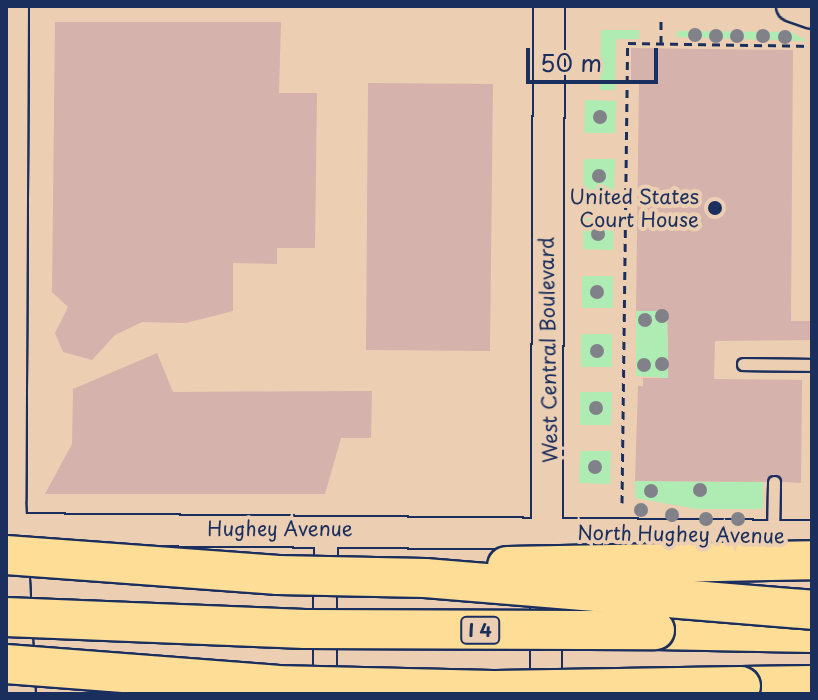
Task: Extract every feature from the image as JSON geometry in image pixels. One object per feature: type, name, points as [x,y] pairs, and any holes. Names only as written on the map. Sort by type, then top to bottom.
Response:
[{"type":"highway","points":[[8,538],[278,575],[425,578],[812,610]]},
{"type":"highway","points":[[425,578],[503,566],[812,560]]},
{"type":"highway","name":"I 4","points":[[6,617],[305,629],[812,633]]},
{"type":"highway","points":[[6,664],[276,685],[493,690],[812,685]]},
{"type":"highway","points":[[422,694],[493,690]]},
{"type":"street","points":[[13,6],[8,538],[20,694]]},
{"type":"street","name":"West Central Boulevard","points":[[546,694],[541,532],[547,6]]},
{"type":"street","points":[[792,6],[812,13]]},
{"type":"street","points":[[325,694],[326,528]]},
{"type":"street","name":"Hughey Avenue","points":[[8,538],[326,528],[541,532]]},
{"type":"street","name":"North Hughey Avenue","points":[[541,532],[812,536]]},
{"type":"lane","points":[[743,364],[812,365]]},
{"type":"lane","points":[[773,536],[774,482]]},
{"type":"lane","points":[[532,694],[541,532]]},
{"type":"path","points":[[661,21],[661,44]]},
{"type":"path","points":[[622,503],[628,43],[812,46]]},
{"type":"green space","points":[[601,30],[639,30],[639,39],[616,39],[615,90],[600,90]]},
{"type":"green space","points":[[677,31],[791,32],[807,41],[677,37]]},
{"type":"green space","points":[[585,100],[616,101],[615,133],[584,133]]},
{"type":"green space","points":[[584,159],[615,159],[614,192],[583,191]]},
{"type":"green space","points":[[583,218],[614,218],[613,250],[583,249]]},
{"type":"green space","points":[[582,276],[613,276],[613,308],[582,308]]},
{"type":"green space","points":[[636,311],[667,311],[668,378],[636,376]]},
{"type":"green space","points":[[581,334],[612,334],[612,367],[581,367]]},
{"type":"green space","points":[[580,392],[612,392],[611,425],[580,425]]},
{"type":"green space","points":[[580,451],[611,451],[610,484],[579,483]]},
{"type":"green space","points":[[635,481],[763,482],[763,509],[697,509],[635,498]]},
{"type":"building","points":[[55,22],[281,22],[279,93],[317,93],[315,248],[277,248],[277,264],[233,263],[233,311],[186,323],[142,322],[115,335],[92,360],[63,352],[55,333],[68,307],[52,292]]},
{"type":"building","name":"United States Court House","points":[[631,48],[793,50],[791,321],[812,321],[812,340],[715,341],[714,379],[802,380],[801,483],[782,482],[773,474],[766,482],[635,481],[638,386],[643,386],[643,378],[668,378],[668,340],[667,311],[636,311],[639,81],[631,81]]},
{"type":"building","points":[[368,83],[493,84],[490,351],[366,350]]},
{"type":"building","points":[[157,353],[173,392],[372,391],[371,438],[341,438],[325,494],[45,494],[72,444],[73,389]]},
{"type":"place","name":"United States Court House","points":[[715,208]]}]
